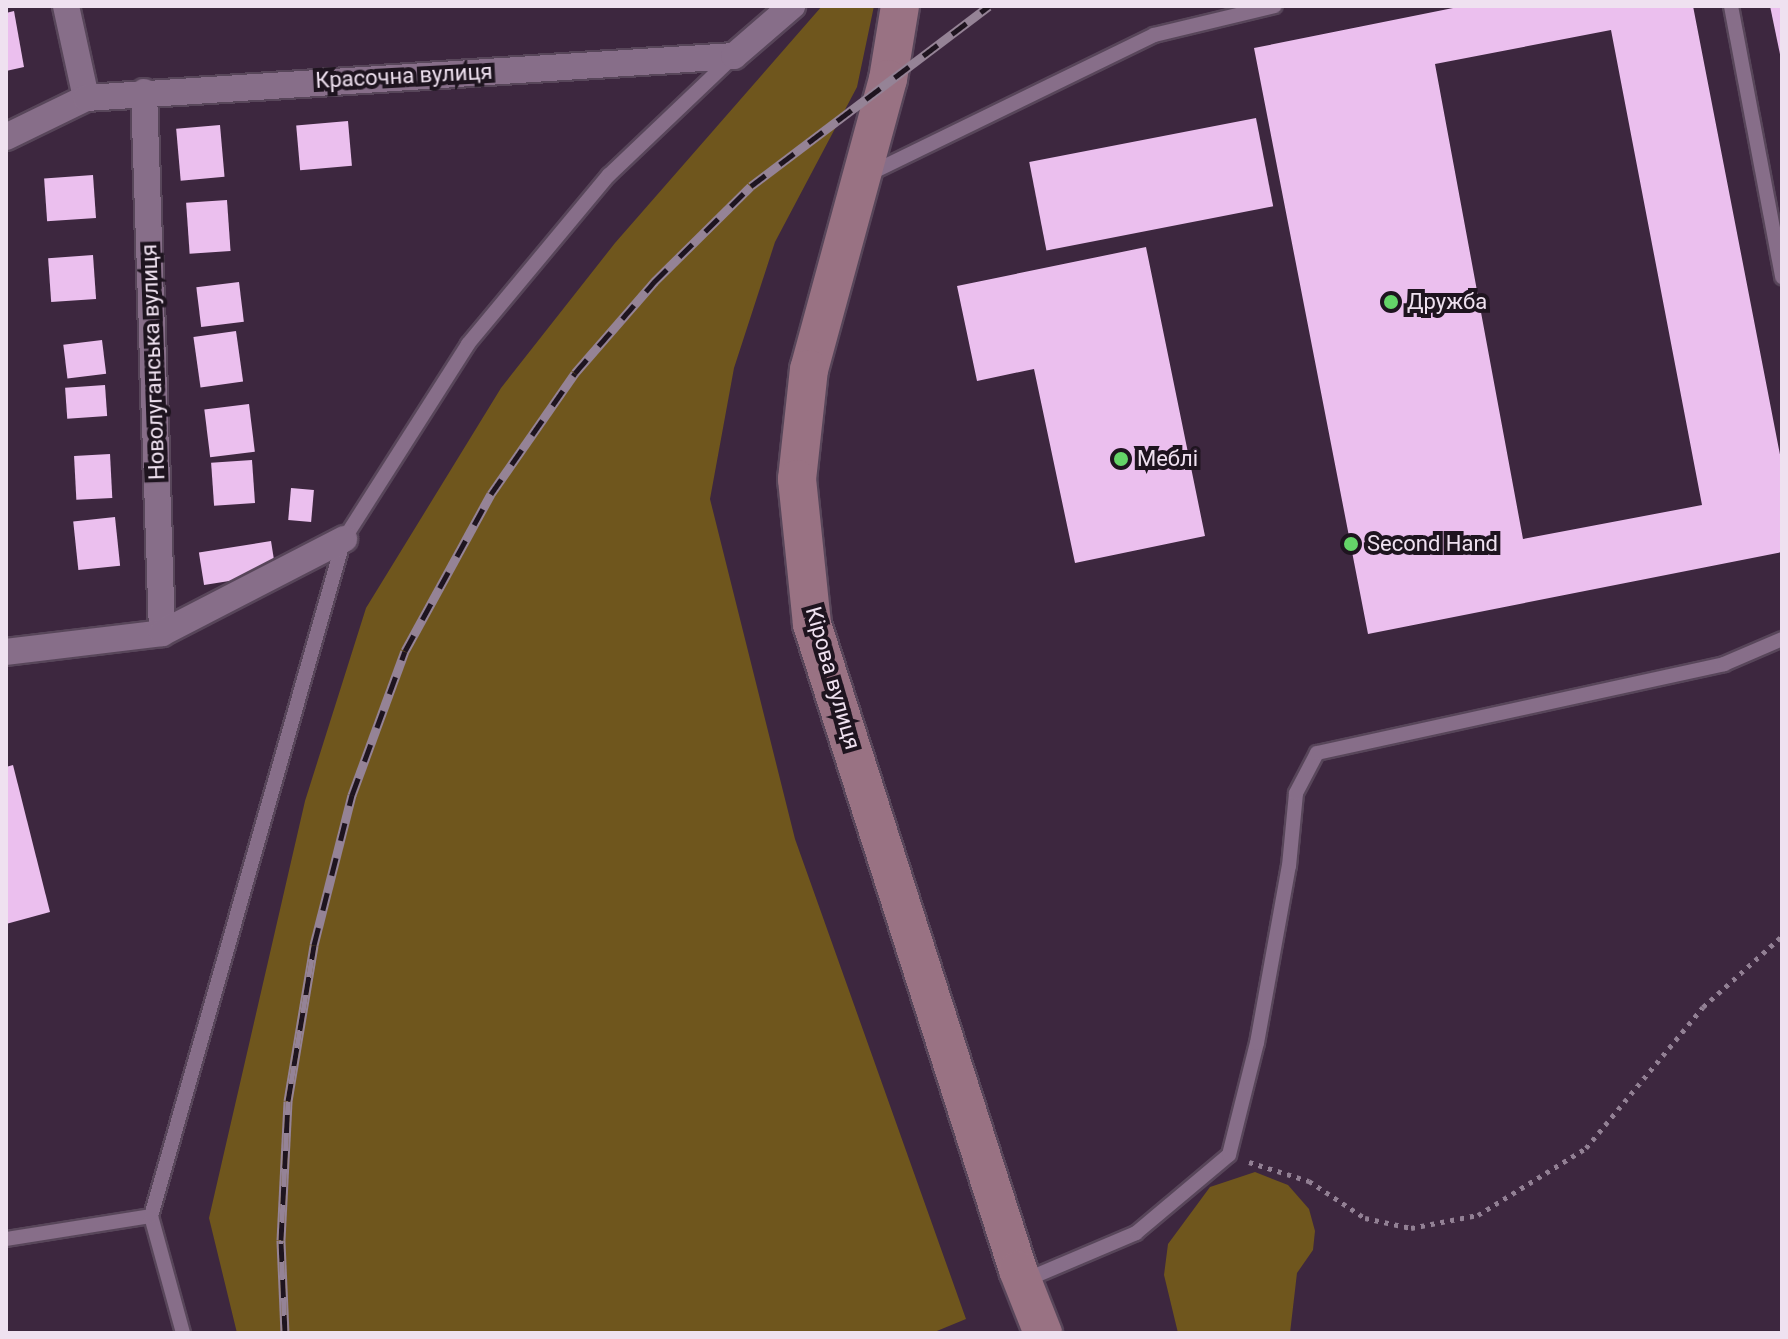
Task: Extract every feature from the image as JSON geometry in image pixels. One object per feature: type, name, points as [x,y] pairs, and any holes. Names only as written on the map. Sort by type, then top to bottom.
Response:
[{"type":"main road","name":"Кірова вулиця","points":[[900,6],[863,177],[809,369],[797,479],[812,624],[1022,1281],[1043,1333]]},
{"type":"street","points":[[66,6],[86,98]]},
{"type":"street","points":[[734,56],[792,6]]},
{"type":"street","name":"Красочна вулиця","points":[[6,137],[86,98],[734,56]]},
{"type":"street","name":"Новолуганська вулиця","points":[[144,92],[162,633]]},
{"type":"street","points":[[6,652],[162,633],[344,539]]},
{"type":"lane","points":[[863,177],[1154,35],[1275,6]]},
{"type":"lane","points":[[1731,6],[1782,277]]},
{"type":"lane","points":[[183,1333],[151,1216],[344,539],[468,344],[609,175],[734,56]]},
{"type":"lane","points":[[1022,1281],[1136,1233],[1229,1155],[1257,1043],[1289,866],[1296,793],[1317,753],[1724,664],[1782,639]]},
{"type":"lane","points":[[6,1239],[151,1216]]},
{"type":"path","points":[[1229,1155],[1309,1181],[1365,1218],[1411,1228],[1478,1215],[1586,1148],[1703,1007],[1782,936]]},
{"type":"shaded area","points":[[822,6],[874,6],[857,87],[775,242],[734,368],[710,499],[795,839],[966,1319],[932,1333],[237,1333],[209,1218],[305,801],[366,608],[501,388],[615,243]]},
{"type":"shaded area","points":[[1255,1172],[1288,1185],[1309,1209],[1315,1231],[1313,1250],[1297,1273],[1290,1333],[1178,1333],[1164,1275],[1168,1244],[1210,1187]]},
{"type":"building","name":"Дружба","points":[[1463,6],[1693,6],[1782,465],[1782,552],[1368,634],[1254,48]],"holes":[[[1611,30],[1702,505],[1523,539],[1435,64]]]},
{"type":"building","points":[[1770,6],[1782,6],[1782,59],[1781,59]]},
{"type":"building","points":[[14,11],[24,67],[6,71],[6,13]]},
{"type":"building","points":[[1256,118],[1273,206],[1046,250],[1029,162]]},
{"type":"building","points":[[348,121],[352,166],[300,170],[296,126]]},
{"type":"building","points":[[220,125],[225,177],[181,181],[176,129]]},
{"type":"building","points":[[93,175],[96,218],[47,221],[44,178]]},
{"type":"building","points":[[227,200],[231,251],[190,254],[186,203]]},
{"type":"building","name":"Меблі","points":[[1146,247],[1205,536],[1075,563],[1034,369],[977,381],[957,286]]},
{"type":"building","points":[[93,255],[96,299],[51,302],[48,258]]},
{"type":"building","points":[[239,282],[244,322],[201,327],[196,287]]},
{"type":"building","points":[[236,331],[243,382],[201,387],[193,337]]},
{"type":"building","points":[[102,340],[106,374],[67,378],[63,345]]},
{"type":"building","points":[[105,385],[107,416],[67,419],[65,388]]},
{"type":"building","points":[[249,404],[255,452],[210,457],[204,409]]},
{"type":"building","points":[[110,454],[112,498],[76,500],[74,456]]},
{"type":"building","points":[[252,460],[255,503],[214,506],[211,463]]},
{"type":"building","points":[[291,488],[314,490],[311,522],[288,520]]},
{"type":"building","points":[[115,517],[120,566],[78,570],[73,521]]},
{"type":"building","points":[[271,541],[276,574],[204,585],[199,552]]},
{"type":"building","points":[[13,765],[50,912],[6,924],[6,767]]},
{"type":"railway","points":[[285,1333],[281,1240],[288,1101],[314,945],[352,795],[405,651],[491,494],[575,373],[654,282],[751,186],[989,6]]},
{"type":"place","name":"Дружба","points":[[1391,302]]},
{"type":"place","name":"Меблі","points":[[1121,459]]},
{"type":"place","name":"Second Hand","points":[[1351,544]]}]
